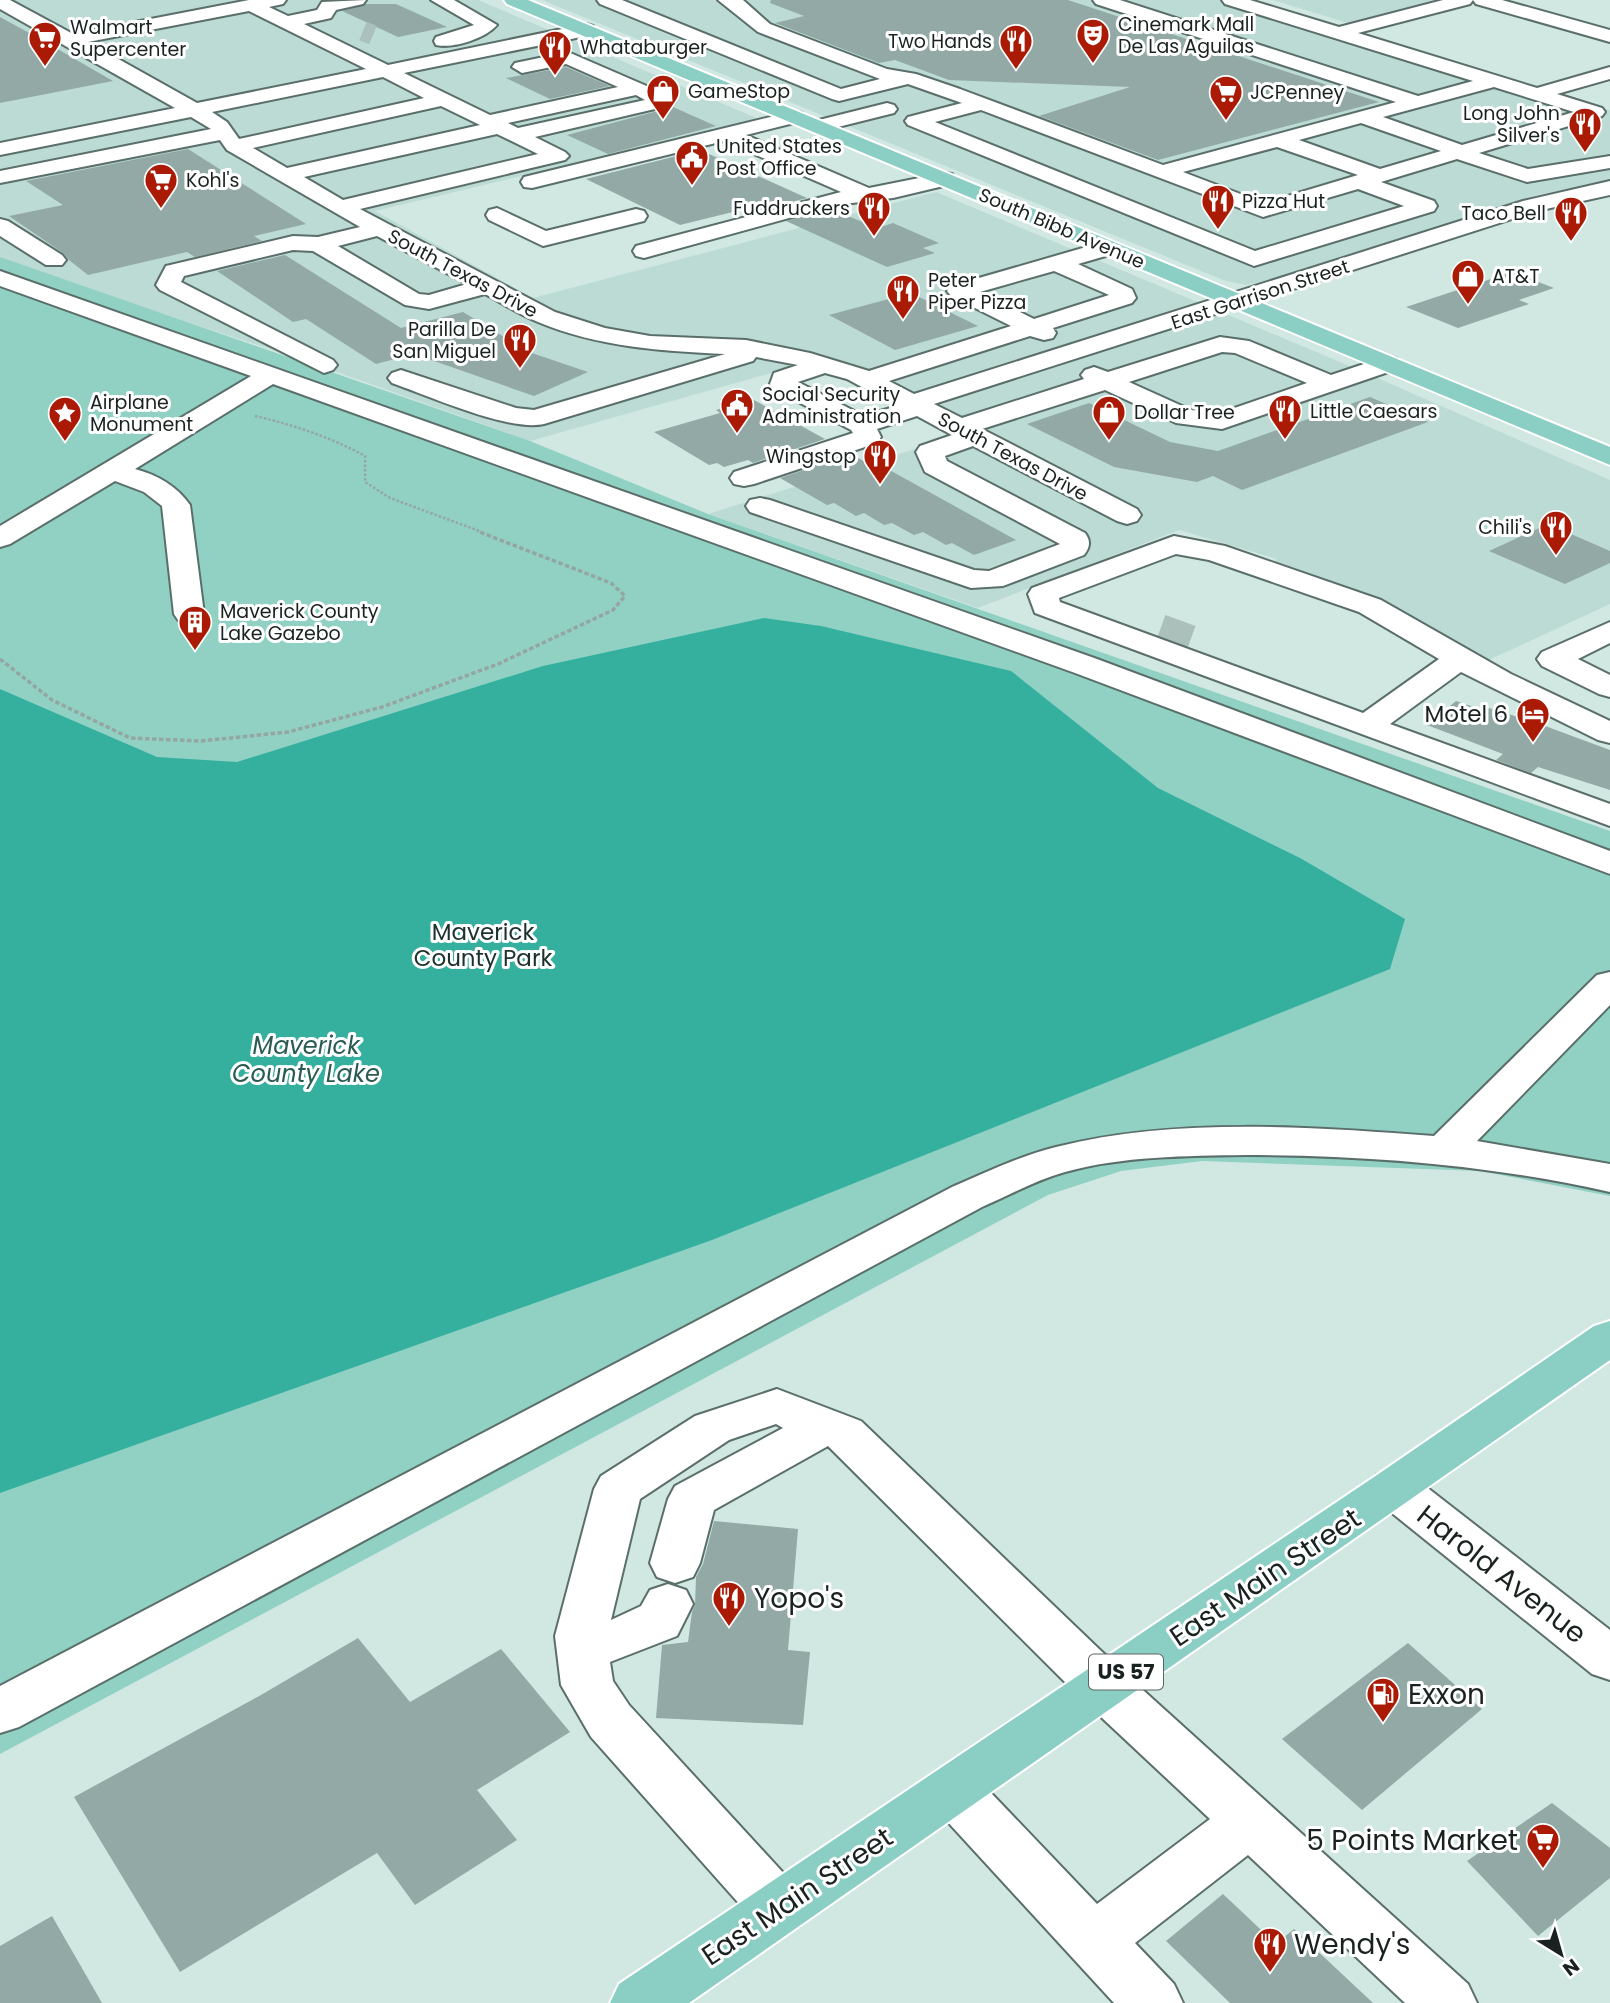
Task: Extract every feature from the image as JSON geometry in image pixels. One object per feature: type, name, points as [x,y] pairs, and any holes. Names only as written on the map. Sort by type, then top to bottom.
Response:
[{"type":"main road","name":"South Bibb Avenue","points":[[513,0],[1610,457]]},
{"type":"main road","name":"East Main Street","points":[[640,2003],[1394,1488],[1610,1337]]},
{"type":"street","points":[[70,40],[279,0]]},
{"type":"street","points":[[325,14],[328,6],[357,0]]},
{"type":"street","points":[[413,46],[472,34],[488,25],[440,0]]},
{"type":"street","points":[[606,0],[839,95],[909,78]]},
{"type":"street","points":[[727,0],[737,4],[764,28],[883,74],[909,78],[983,104],[1329,236]]},
{"type":"street","points":[[1102,0],[1417,102]]},
{"type":"street","points":[[1231,0],[1602,115]]},
{"type":"street","points":[[1338,33],[1464,0]]},
{"type":"street","points":[[1482,0],[1610,36]]},
{"type":"street","name":"South Texas Drive","points":[[0,2],[194,110],[257,159],[284,175],[313,191],[340,196],[388,220],[488,286],[546,317],[601,335],[650,343],[746,347],[824,365],[866,380],[1127,515]]},
{"type":"street","points":[[251,5],[286,22],[390,60],[420,86]]},
{"type":"street","points":[[1197,31],[1272,13]]},
{"type":"street","points":[[286,22],[325,14],[341,21],[330,29],[337,36],[362,49]]},
{"type":"street","points":[[1249,18],[1398,65],[1346,79]]},
{"type":"street","points":[[440,42],[490,60],[586,30]]},
{"type":"street","points":[[0,149],[194,110],[390,60],[568,58],[665,101],[501,127],[257,159]]},
{"type":"street","points":[[1382,91],[1458,70]]},
{"type":"street","points":[[1536,94],[1609,74]]},
{"type":"street","points":[[520,94],[611,77]]},
{"type":"street","points":[[1160,172],[1494,81]]},
{"type":"street","points":[[227,136],[420,86],[453,89],[501,127],[558,156],[340,196]]},
{"type":"street","points":[[0,177],[227,136],[453,89]]},
{"type":"street","points":[[284,175],[501,127],[638,89]]},
{"type":"street","points":[[818,127],[953,93]]},
{"type":"street","points":[[983,104],[915,121],[1254,259],[1426,206],[1345,164],[1278,140]]},
{"type":"street","points":[[1263,210],[1602,115]]},
{"type":"street","points":[[324,365],[168,285],[174,271],[293,243],[318,244],[388,220],[795,117]]},
{"type":"street","points":[[1362,117],[1527,176],[1610,162]]},
{"type":"street","points":[[420,166],[501,127]]},
{"type":"street","points":[[726,134],[865,194]]},
{"type":"street","points":[[1345,164],[1429,140]]},
{"type":"street","points":[[1418,165],[1456,179]]},
{"type":"street","points":[[644,251],[835,199],[893,191],[944,179]]},
{"type":"street","name":"East Garrison Street","points":[[862,425],[1069,354],[1531,206],[1610,188]]},
{"type":"street","points":[[1494,192],[1531,206]]},
{"type":"street","points":[[1143,214],[1217,193]]},
{"type":"street","points":[[473,204],[543,239],[636,216]]},
{"type":"street","points":[[497,215],[533,206]]},
{"type":"street","points":[[0,226],[54,260]]},
{"type":"street","points":[[318,244],[413,300],[429,302],[488,286]]},
{"type":"street","points":[[1108,248],[959,291],[1034,328],[1107,381],[1185,417],[1222,421],[1388,364]]},
{"type":"street","points":[[866,380],[1125,298],[1124,294],[1117,290],[1056,263]]},
{"type":"street","points":[[0,278],[1086,666],[1610,863]]},
{"type":"street","points":[[760,506],[971,579],[992,580],[1074,549],[1075,539],[935,466],[930,452],[967,432],[1107,381],[1220,344],[1240,345],[1330,384]]},
{"type":"street","points":[[401,378],[513,416],[535,418],[762,351]]},
{"type":"street","points":[[744,478],[868,437],[862,425],[783,384],[783,378],[824,365]]},
{"type":"street","points":[[0,538],[269,376]]},
{"type":"street","points":[[108,471],[152,484],[169,496],[176,505],[189,614]]},
{"type":"street","points":[[1610,733],[1500,681],[1370,606],[1215,552],[1174,545],[1042,594],[1046,607],[1610,816]]},
{"type":"street","points":[[1113,632],[1149,626],[1160,630]]},
{"type":"street","points":[[1500,681],[1610,631]]},
{"type":"street","points":[[1194,642],[1205,646],[1219,669]]},
{"type":"street","points":[[1366,726],[1460,658]]},
{"type":"street","points":[[1553,659],[1610,687]]},
{"type":"street","points":[[1445,1149],[1610,983]]},
{"type":"street","points":[[0,1712],[967,1197],[1031,1169],[1104,1151],[1200,1142],[1313,1142],[1445,1149],[1561,1166],[1610,1178]]},
{"type":"street","points":[[779,1908],[610,1721],[587,1685],[581,1636],[618,1489],[712,1428],[777,1406],[844,1433],[1104,1687],[1447,2003]]},
{"type":"street","points":[[583,1649],[616,1640],[659,1621],[672,1584],[692,1499],[826,1426]]},
{"type":"street","name":"Harold Avenue","points":[[1394,1488],[1610,1659]]},
{"type":"street","points":[[953,1790],[1153,2003]]},
{"type":"street","points":[[1094,1940],[1250,1821]]},
{"type":"street","points":[[1308,1874],[1328,1917],[1420,2003]]},
{"type":"path","points":[[0,659],[52,700],[130,738],[214,740],[288,732],[382,707],[510,659],[613,610],[625,596],[611,583],[574,567],[390,498],[365,482],[365,456],[342,443],[303,427],[244,414]]},
{"type":"shaded area","points":[[0,0],[478,0],[759,119],[375,211],[533,298],[936,192],[1366,373],[1610,480],[1610,604],[1480,664],[1268,569],[1277,559],[1179,530],[978,608],[708,514],[953,437],[843,375],[803,364],[530,441],[306,361],[0,260]]},
{"type":"shaded area","points":[[542,0],[1252,0],[1610,110],[1610,181],[1537,195],[1269,281],[1245,285],[1223,280]]},
{"type":"shaded area","points":[[1273,0],[1443,0],[1351,24]]},
{"type":"green space","name":"Maverick County Park","points":[[0,257],[530,441],[708,514],[1610,831],[1610,1196],[1480,1171],[1202,1161],[1121,1171],[1048,1195],[0,1754]]},
{"type":"water","name":"Maverick County Lake","points":[[764,618],[821,626],[1011,671],[1158,788],[1300,858],[1405,919],[1390,969],[712,1240],[0,1493],[0,689],[157,757],[237,762],[543,666]]},
{"type":"building","points":[[771,0],[1068,0],[1379,102],[1158,160],[1039,116],[1130,87],[949,80],[895,60],[879,63],[775,23],[804,16],[770,3]]},
{"type":"building","points":[[366,4],[396,4],[447,27],[398,37],[342,11]]},
{"type":"building","name":"Walmart Supercenter","points":[[0,17],[35,36],[113,81],[0,103]]},
{"type":"building","points":[[566,67],[610,86],[550,99],[506,78]]},
{"type":"building","points":[[673,107],[716,126],[608,154],[567,135]]},
{"type":"building","name":"Kohl's","points":[[188,149],[306,224],[254,236],[262,241],[195,257],[187,252],[88,275],[63,253],[9,216],[63,205],[26,181]]},
{"type":"building","name":"United States Post Office","points":[[700,150],[807,198],[761,210],[753,207],[680,225],[586,179]]},
{"type":"building","name":"Fuddruckers","points":[[830,209],[878,228],[893,223],[939,243],[923,248],[935,253],[887,267],[786,221]]},
{"type":"building","points":[[285,255],[401,328],[463,312],[529,352],[588,372],[534,396],[414,354],[376,364],[306,319],[293,322],[217,271]]},
{"type":"building","name":"AT&T","points":[[1512,272],[1554,288],[1519,300],[1529,304],[1458,328],[1406,307]]},
{"type":"building","name":"Peter Piper Pizza","points":[[911,293],[978,326],[895,350],[829,315]]},
{"type":"building","points":[[1370,397],[1428,422],[1242,490],[1213,476],[1197,482],[1114,467],[1027,424],[1089,403],[1170,442],[1218,451]]},
{"type":"building","name":"Social Security Administration","points":[[752,399],[825,439],[753,463],[748,460],[724,467],[717,463],[709,465],[654,432],[720,413],[716,410]]},
{"type":"building","points":[[851,454],[878,469],[884,467],[1016,540],[974,555],[952,543],[946,545],[923,532],[914,535],[892,523],[884,525],[864,513],[856,516],[834,503],[827,505],[780,478]]},
{"type":"building","name":"Chili's","points":[[1548,524],[1610,551],[1610,563],[1565,584],[1489,551]]},
{"type":"building","name":"Motel 6","points":[[1456,701],[1537,723],[1610,750],[1610,790],[1538,767],[1531,773],[1496,760],[1503,754],[1427,725]]},
{"type":"building","name":"Yopo's","points":[[714,1521],[798,1529],[788,1650],[810,1652],[803,1725],[656,1718],[662,1645],[688,1642],[695,1605],[696,1577],[703,1564]]},
{"type":"building","points":[[358,1638],[410,1702],[501,1649],[570,1732],[477,1790],[517,1840],[415,1905],[377,1853],[180,1972],[74,1797],[261,1695]]},
{"type":"building","name":"Exxon","points":[[1408,1643],[1482,1709],[1362,1810],[1282,1739]]},
{"type":"building","name":"5 Points Market","points":[[1552,1803],[1610,1848],[1610,1878],[1538,1936],[1467,1861]]},
{"type":"building","name":"Wendy's","points":[[1223,1894],[1276,1944],[1294,1929],[1373,2003],[1230,2003],[1166,1941]]},
{"type":"building","points":[[52,1916],[102,2003],[0,2003],[0,1946]]},
{"type":"tunnel","points":[[363,31],[373,35]]},
{"type":"tunnel","points":[[1160,630],[1193,642]]},
{"type":"place","name":"Cinemark Mall De Las Aguilas","points":[[1093,65]]},
{"type":"place","name":"Walmart Supercenter","points":[[45,68]]},
{"type":"place","name":"Two Hands","points":[[1016,71]]},
{"type":"place","name":"Whataburger","points":[[555,77]]},
{"type":"place","name":"GameStop","points":[[663,121]]},
{"type":"place","name":"JCPenney","points":[[1226,122]]},
{"type":"place","name":"Long John Silver's","points":[[1585,154]]},
{"type":"place","name":"United States Post Office","points":[[692,187]]},
{"type":"place","name":"Kohl's","points":[[161,210]]},
{"type":"place","name":"Pizza Hut","points":[[1218,231]]},
{"type":"place","name":"Fuddruckers","points":[[874,238]]},
{"type":"place","name":"Taco Bell","points":[[1571,243]]},
{"type":"place","name":"AT&T","points":[[1468,306]]},
{"type":"place","name":"Peter Piper Pizza","points":[[903,321]]},
{"type":"place","name":"Parilla De San Miguel","points":[[520,370]]},
{"type":"place","name":"Social Security Administration","points":[[737,435]]},
{"type":"place","name":"Little Caesars","points":[[1285,441]]},
{"type":"place","name":"Dollar Tree","points":[[1109,442]]},
{"type":"place","name":"Airplane Monument","points":[[65,443]]},
{"type":"place","name":"Wingstop","points":[[880,486]]},
{"type":"place","name":"Chili's","points":[[1556,557]]},
{"type":"place","name":"Maverick County Lake Gazebo","points":[[195,652]]},
{"type":"place","name":"Motel 6","points":[[1533,744]]},
{"type":"place","name":"Yopo's","points":[[729,1628]]},
{"type":"place","name":"Exxon","points":[[1383,1724]]},
{"type":"place","name":"5 Points Market","points":[[1543,1870]]},
{"type":"place","name":"Wendy's","points":[[1270,1974]]}]
